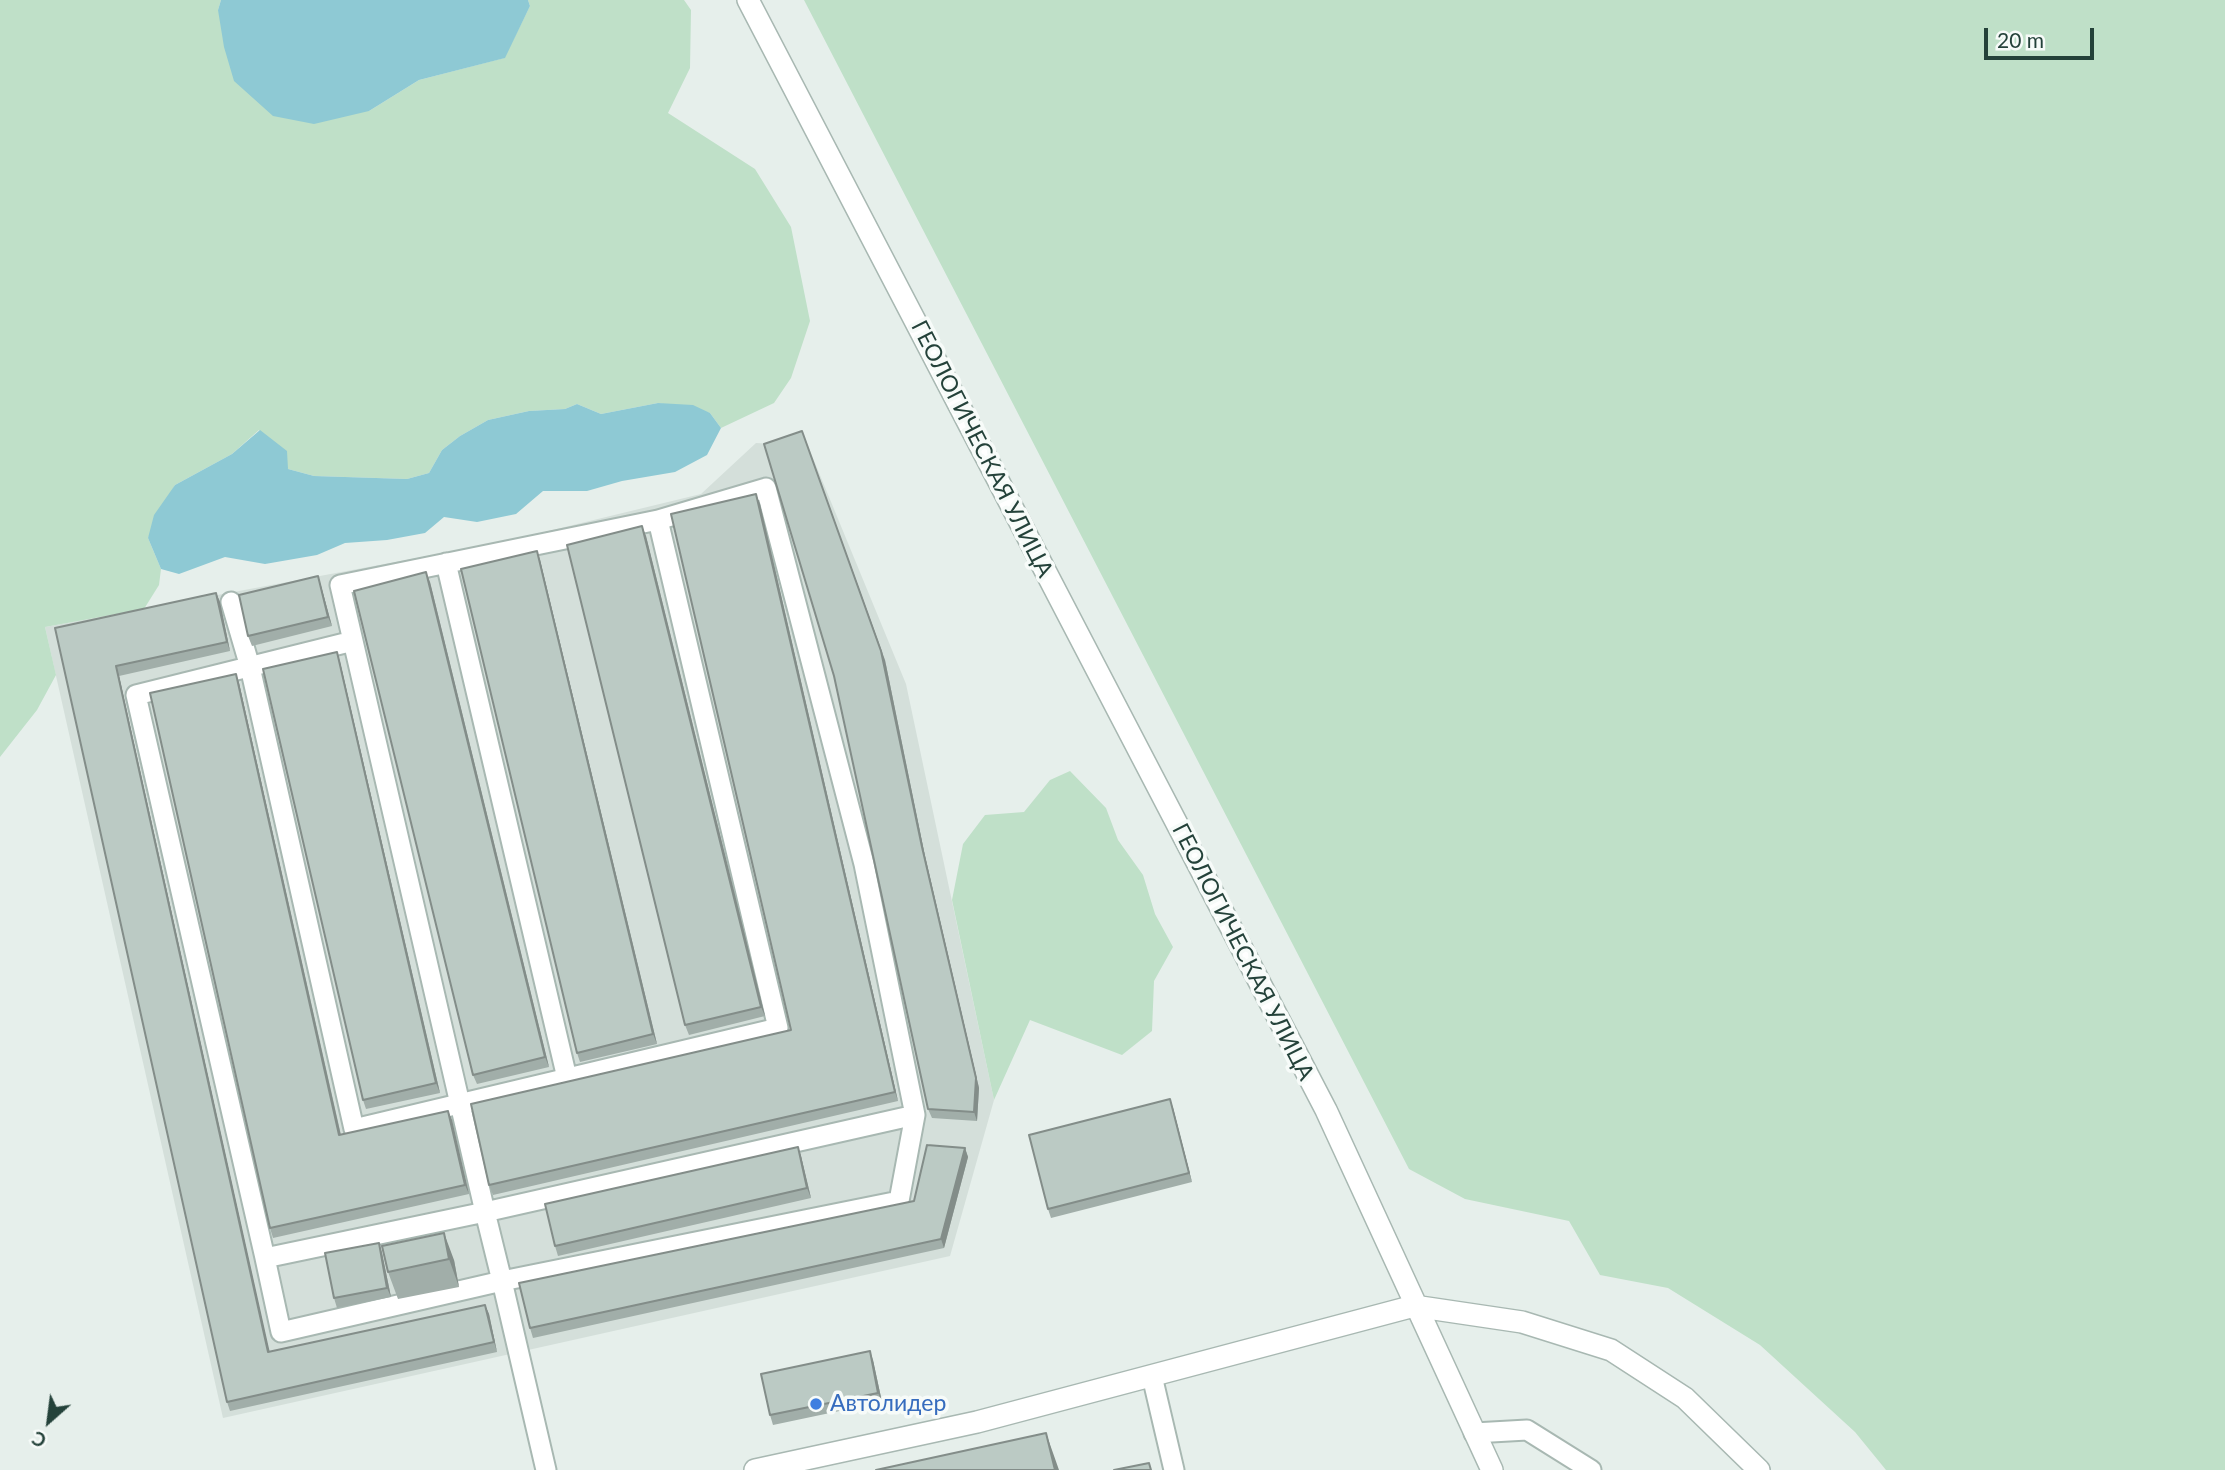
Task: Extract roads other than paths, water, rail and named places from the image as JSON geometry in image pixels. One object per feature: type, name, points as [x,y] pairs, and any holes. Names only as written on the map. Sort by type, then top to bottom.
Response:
[{"type":"street","name":"ГЕОЛОГИЧЕСКАЯ УЛИЦА","points":[[748,0],[1326,1110],[1414,1306],[1492,1470]]},
{"type":"street","points":[[755,1470],[977,1422],[1414,1306],[1522,1322],[1611,1350],[1685,1398],[1759,1470]]},
{"type":"lane","points":[[353,641],[136,695],[281,1332],[502,1281],[898,1201],[915,1115],[864,864],[766,488],[658,520],[340,585],[353,641],[460,1103],[485,1212],[502,1281],[546,1470]]},
{"type":"lane","points":[[231,602],[250,667],[354,1129],[778,1028],[658,520]]},
{"type":"lane","points":[[446,563],[567,1078]]},
{"type":"lane","points":[[265,1258],[485,1212],[915,1115]]},
{"type":"lane","points":[[1152,1376],[1174,1470]]},
{"type":"lane","points":[[1474,1433],[1527,1430],[1591,1470]]},
{"type":"water","points":[[221,0],[528,0],[530,6],[505,58],[419,80],[369,111],[314,124],[273,116],[234,81],[224,47],[218,10]]},
{"type":"water","points":[[658,403],[693,405],[710,413],[721,428],[707,455],[675,472],[622,481],[587,491],[543,491],[516,514],[477,522],[444,517],[425,533],[387,540],[345,543],[317,555],[265,564],[225,557],[179,574],[161,569],[148,538],[154,515],[175,485],[232,454],[260,430],[287,451],[288,469],[314,476],[407,479],[429,473],[442,450],[488,420],[529,411],[565,409],[577,404],[601,414]]},
{"type":"place","name":"Автолидер","points":[[816,1404]]}]
